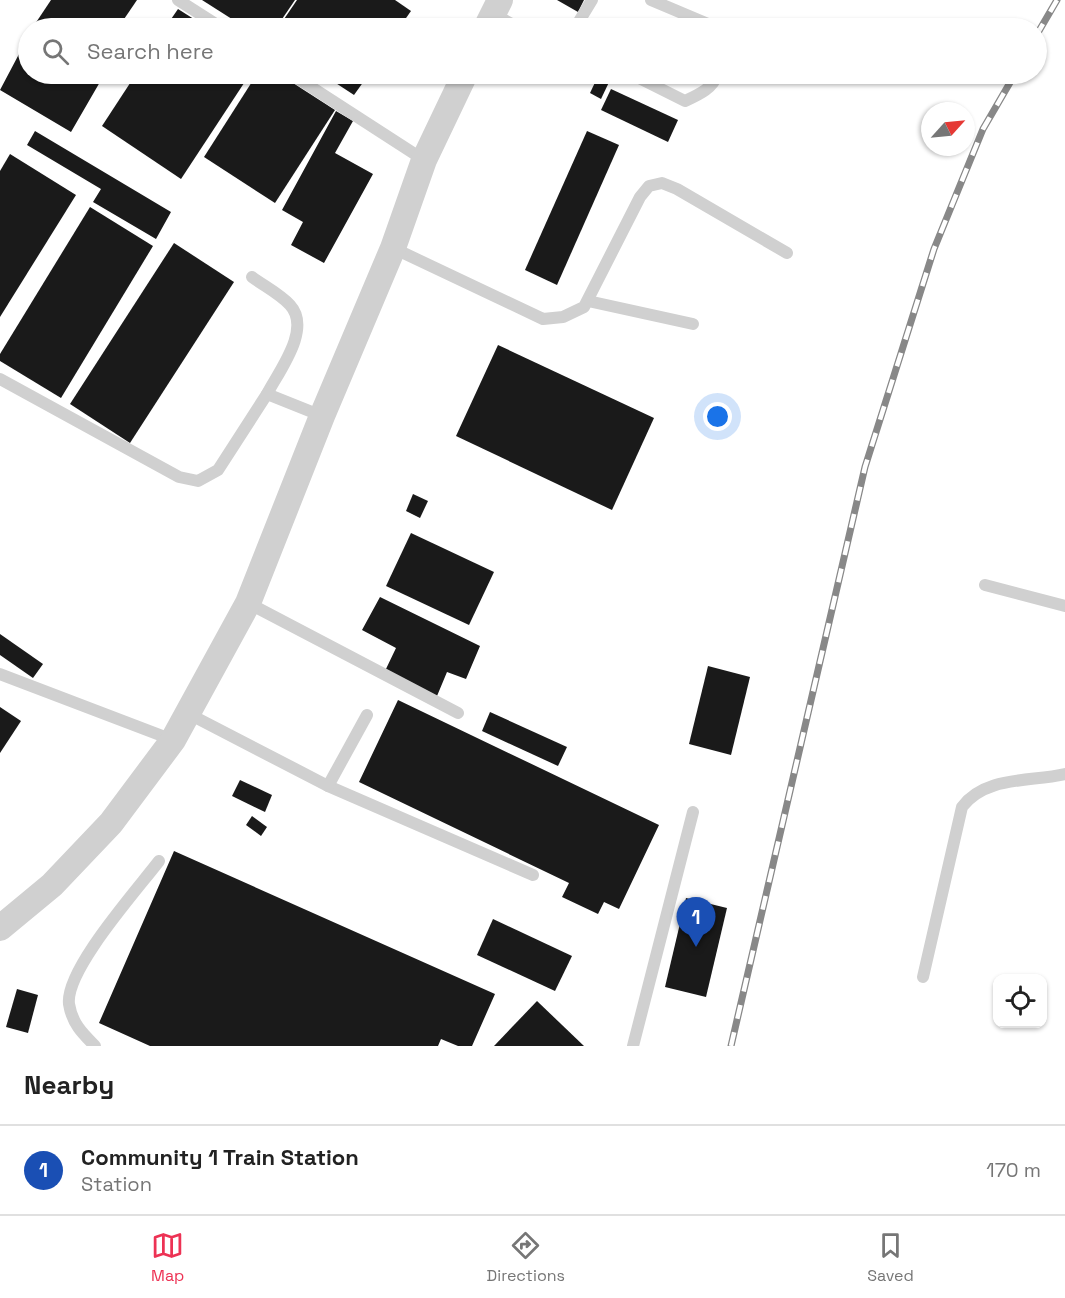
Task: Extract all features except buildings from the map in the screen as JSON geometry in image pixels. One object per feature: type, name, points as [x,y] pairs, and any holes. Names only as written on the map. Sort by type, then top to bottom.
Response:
[{"type":"street","points":[[0,928],[82,855],[111,823],[173,740],[248,603],[322,416],[393,248],[424,159],[460,84]]},
{"type":"lane","points":[[178,0],[206,18]]},
{"type":"lane","points":[[581,18],[592,0]]},
{"type":"lane","points":[[651,0],[694,18]]},
{"type":"lane","points":[[307,84],[424,159]]},
{"type":"lane","points":[[651,84],[685,101],[705,91],[711,84]]},
{"type":"lane","points":[[393,248],[543,319],[563,317],[584,307],[649,186],[662,183],[677,189],[787,253]]},
{"type":"lane","points":[[0,379],[179,477],[198,481],[218,470],[267,394],[296,338],[296,316],[290,305],[252,278]]},
{"type":"lane","points":[[588,301],[693,324]]},
{"type":"lane","points":[[267,394],[322,416]]},
{"type":"lane","points":[[985,585],[1065,606]]},
{"type":"lane","points":[[248,603],[458,713]]},
{"type":"lane","points":[[0,674],[173,740]]},
{"type":"lane","points":[[187,713],[328,786],[532,875]]},
{"type":"lane","points":[[328,786],[367,715]]},
{"type":"lane","points":[[923,977],[962,807],[972,794],[991,785],[1039,780],[1065,774]]},
{"type":"lane","points":[[633,1046],[693,812]]},
{"type":"lane","points":[[95,1046],[76,1028],[69,1003],[73,980],[88,954],[159,861]]},
{"type":"railway","points":[[1046,18],[1057,0]]},
{"type":"railway","points":[[731,1046],[865,467],[934,249],[983,129],[1009,84]]},
{"type":"place","name":"Community 1 Train Station","points":[[696,947]]}]
